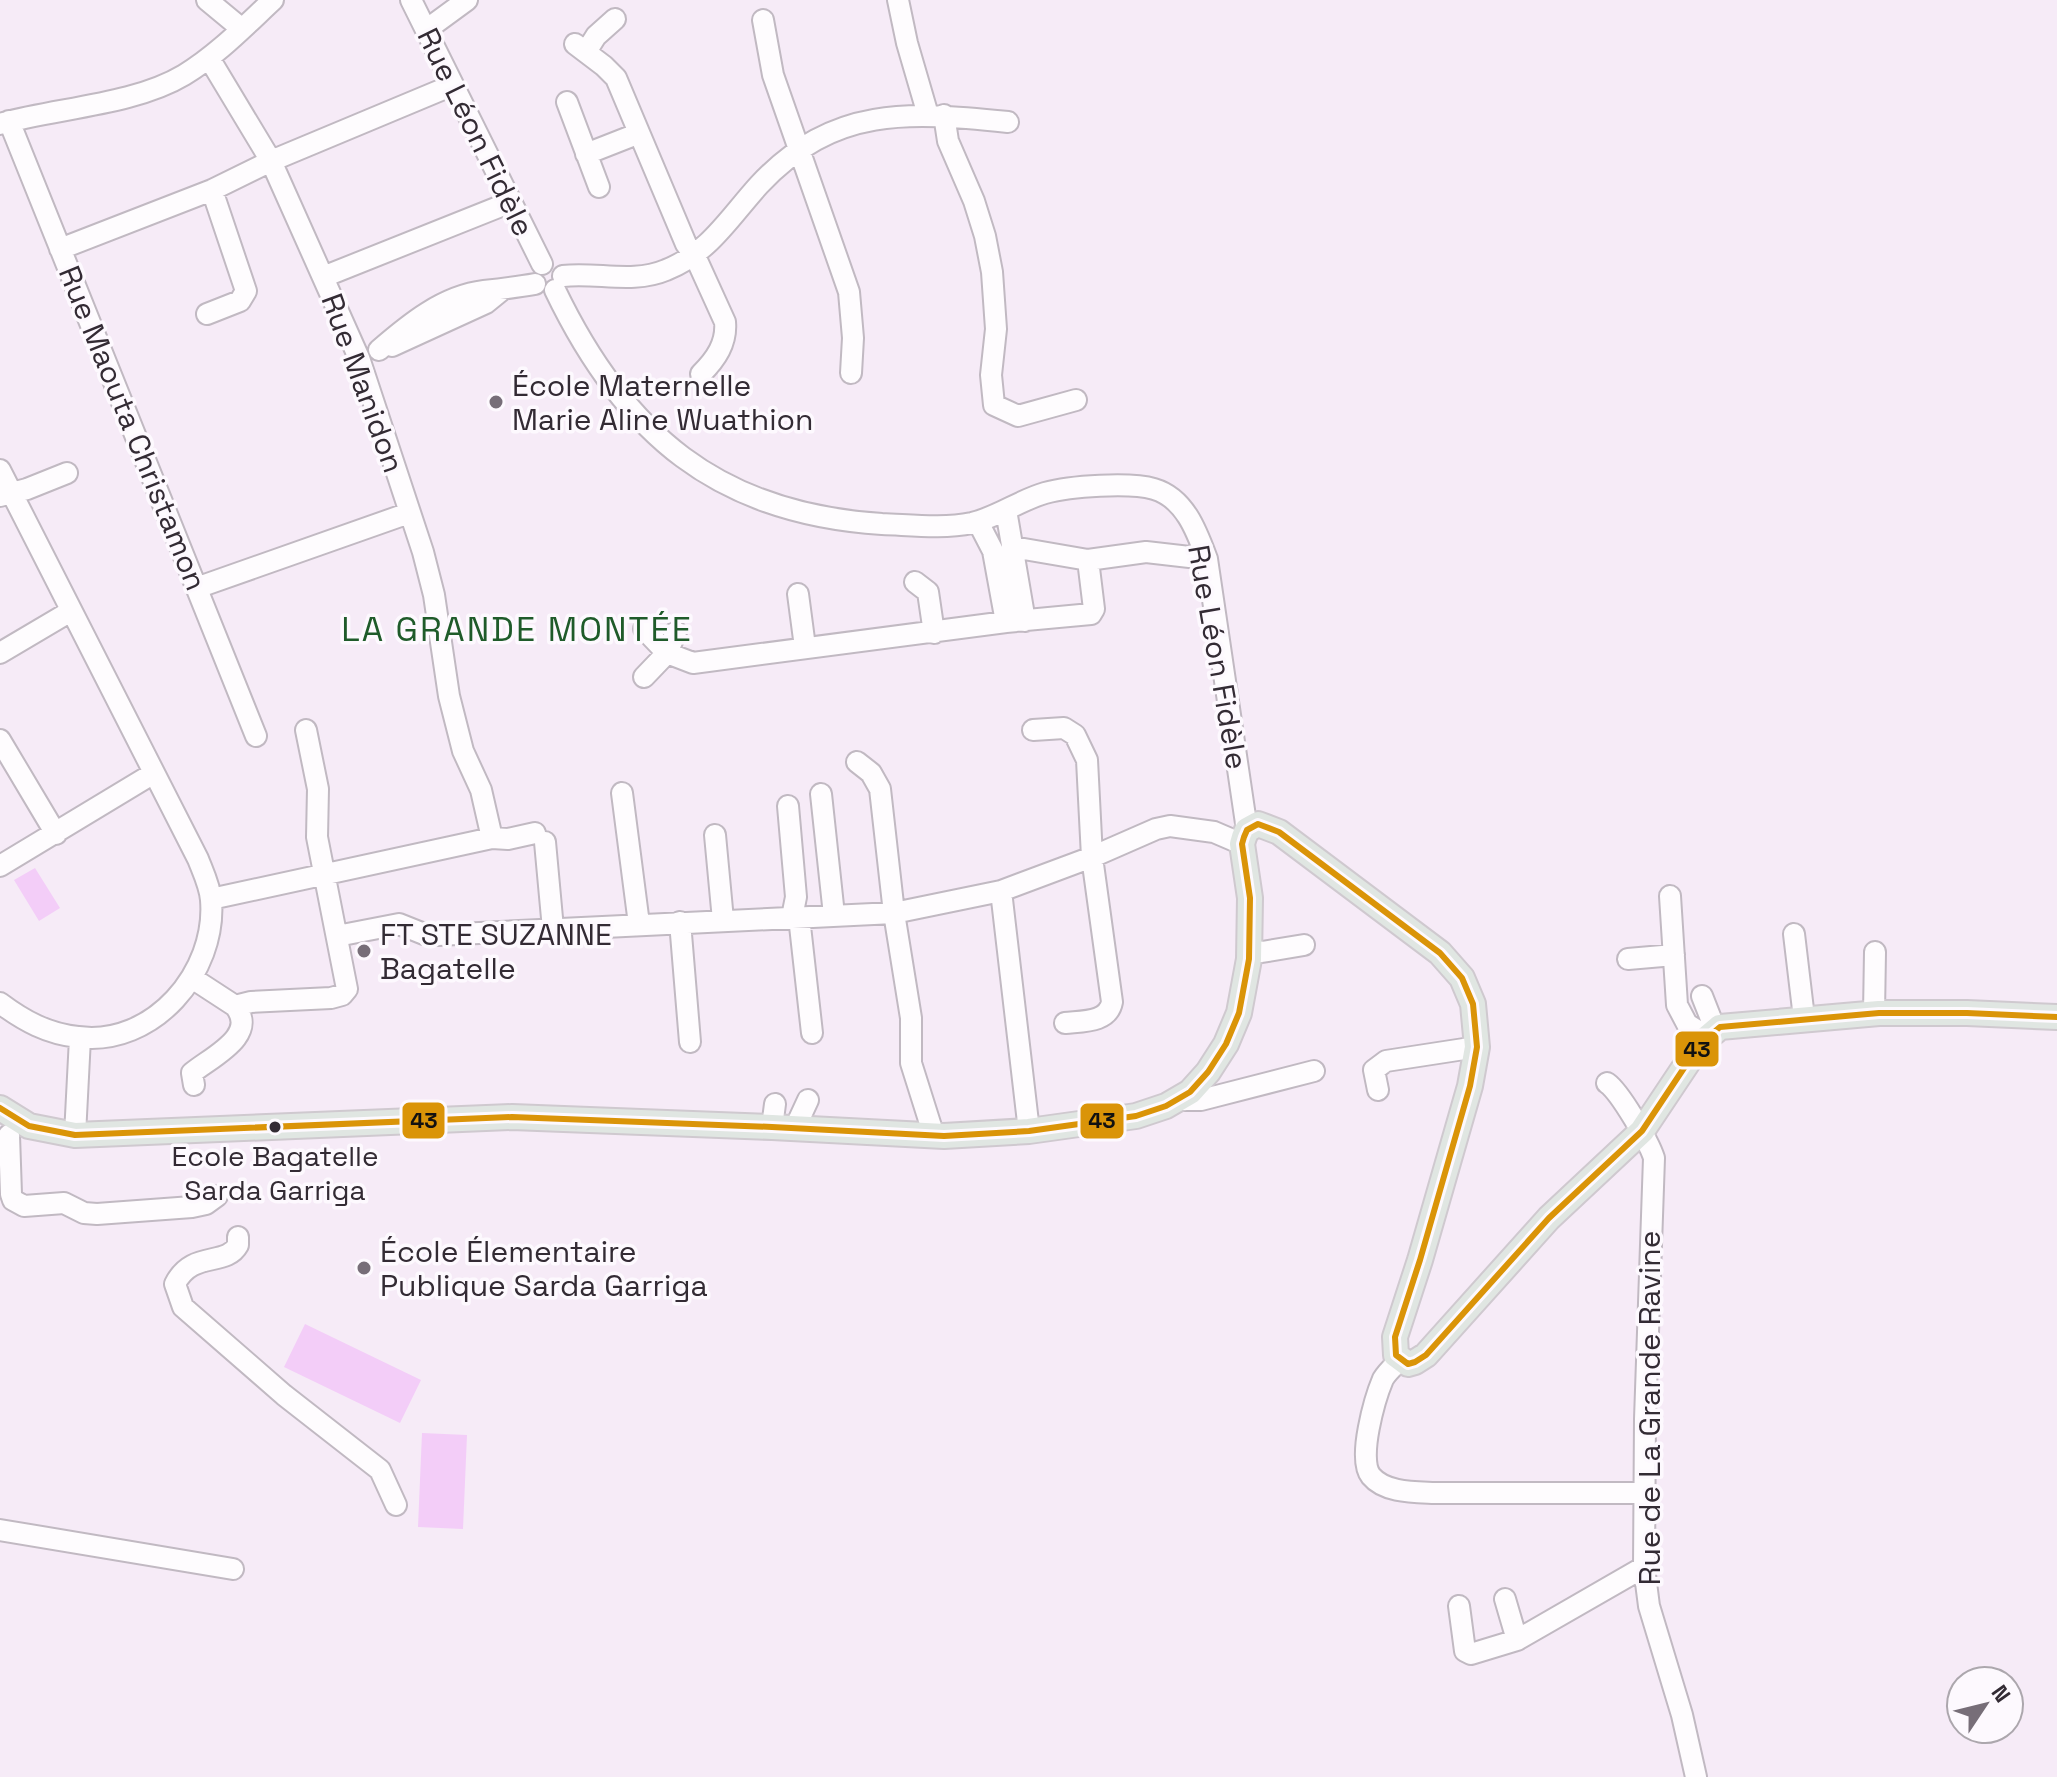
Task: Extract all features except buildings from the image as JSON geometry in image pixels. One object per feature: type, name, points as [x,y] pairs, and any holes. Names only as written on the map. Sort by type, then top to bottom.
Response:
[{"type":"main road","points":[[0,1108],[13,1132],[75,1135],[512,1117],[781,1119],[934,1136],[1029,1131],[1136,1116],[1178,1100],[1200,1082],[1226,1044],[1239,1013],[1247,980],[1250,898],[1244,837],[1253,825],[1263,824],[1279,832],[1451,964],[1462,978],[1473,1004],[1477,1047],[1466,1100],[1395,1337],[1395,1349],[1400,1360],[1408,1364],[1426,1355],[1527,1241],[1642,1131],[1710,1033],[1727,1025],[1874,1013],[2057,1017]]},
{"type":"street","points":[[207,0],[242,29]]},
{"type":"street","points":[[5,123],[159,87],[209,58],[273,0]]},
{"type":"street","name":"Rue Léon Fidèle","points":[[411,0],[511,202],[538,274]]},
{"type":"street","points":[[426,30],[467,0]]},
{"type":"street","points":[[898,0],[936,115],[974,201],[985,236],[992,272],[996,329],[991,375],[994,405],[1018,416],[1076,400]]},
{"type":"street","points":[[615,19],[581,48],[616,78],[637,134],[686,244],[695,256],[725,322],[726,331],[714,361],[701,374]]},
{"type":"street","points":[[763,20],[773,75],[849,292],[853,338],[851,373]]},
{"type":"street","name":"Rue Manidon","points":[[199,587],[409,513],[359,358],[271,161],[209,58]]},
{"type":"street","points":[[60,249],[212,190],[271,161],[453,85]]},
{"type":"street","points":[[567,102],[599,187]]},
{"type":"street","points":[[359,358],[446,324],[486,303],[502,290],[538,274],[544,291],[559,283],[650,276],[695,256],[719,235],[759,186],[799,151],[841,128],[906,114],[1008,122]]},
{"type":"street","name":"Rue Maouta Christamon","points":[[5,123],[199,587],[256,736]]},
{"type":"street","points":[[586,154],[637,134]]},
{"type":"street","points":[[207,314],[240,301],[246,291],[212,190]]},
{"type":"street","points":[[323,277],[511,202]]},
{"type":"street","name":"Rue Léon Fidèle","points":[[559,283],[597,366],[625,405],[668,447],[692,465],[752,497],[849,522],[946,526],[978,522],[1046,492],[1112,485],[1154,489],[1174,499],[1197,532],[1207,559],[1244,837]]},
{"type":"street","points":[[0,470],[6,495],[71,611],[198,859],[211,899],[210,933],[204,955],[192,978],[165,1010],[144,1024],[112,1035],[80,1038],[53,1033],[0,1003]]},
{"type":"street","points":[[6,495],[67,473]]},
{"type":"street","points":[[1006,510],[1012,547],[1015,622]]},
{"type":"street","points":[[409,513],[434,595],[449,696],[463,751],[481,790],[492,838]]},
{"type":"street","points":[[978,522],[993,551],[1015,622]]},
{"type":"street","points":[[1012,547],[1088,560],[1146,552],[1207,559]]},
{"type":"street","points":[[644,629],[667,653],[681,660],[705,663],[805,647],[1091,614],[1094,609],[1088,560]]},
{"type":"street","points":[[915,582],[928,592],[934,633]]},
{"type":"street","points":[[798,594],[805,647]]},
{"type":"street","points":[[0,653],[71,611]]},
{"type":"street","points":[[644,677],[667,653],[676,632]]},
{"type":"street","points":[[1033,730],[1064,728],[1075,735],[1087,760],[1092,857],[1112,1008],[1102,1018],[1065,1023]]},
{"type":"street","points":[[235,1006],[251,1002],[331,998],[342,995],[347,989],[315,826],[318,789],[306,730]]},
{"type":"street","points":[[0,740],[56,834]]},
{"type":"street","points":[[857,762],[871,773],[880,789],[894,913],[911,1018],[911,1063],[934,1136]]},
{"type":"street","points":[[0,866],[154,773]]},
{"type":"street","points":[[622,793],[639,924]]},
{"type":"street","points":[[821,794],[834,915]]},
{"type":"street","points":[[788,806],[796,917],[812,1033]]},
{"type":"street","points":[[337,936],[391,924],[438,935],[894,913],[1001,891],[1156,829],[1170,826],[1244,837]]},
{"type":"street","points":[[715,835],[723,920]]},
{"type":"street","points":[[211,899],[492,838],[540,838],[553,929]]},
{"type":"street","points":[[1001,891],[1029,1131]]},
{"type":"street","points":[[1670,896],[1677,1005],[1681,1016],[1696,1031],[1710,1033],[1702,996]]},
{"type":"street","points":[[680,922],[690,1042]]},
{"type":"street","points":[[1794,934],[1804,1018]]},
{"type":"street","points":[[1249,949],[1262,952],[1304,945]]},
{"type":"street","points":[[1651,948],[1674,951]]},
{"type":"street","points":[[1628,959],[1674,951]]},
{"type":"street","points":[[1874,1013],[1875,952]]},
{"type":"street","points":[[192,978],[241,1013],[241,1030],[231,1044],[192,1073],[194,1085]]},
{"type":"street","points":[[75,1135],[80,1038]]},
{"type":"street","points":[[1378,1090],[1374,1070],[1386,1061],[1477,1047]]},
{"type":"street","points":[[1178,1100],[1201,1100],[1314,1071]]},
{"type":"street","name":"Rue de La Grande Ravine","points":[[1607,1083],[1618,1093],[1642,1131],[1654,1158],[1645,1419],[1644,1567],[1649,1606],[1682,1715],[1696,1777]]},
{"type":"street","points":[[781,1119],[808,1100]]},
{"type":"street","points":[[13,1132],[11,1194],[13,1200],[24,1206],[64,1203],[84,1213],[97,1214],[192,1207],[206,1204],[217,1196]]},
{"type":"street","points":[[238,1237],[238,1245],[230,1254],[189,1265],[179,1275],[175,1284],[183,1307],[284,1395],[380,1470],[396,1505]]},
{"type":"street","points":[[1400,1360],[1384,1379],[1365,1455],[1371,1477],[1382,1485],[1405,1491],[1435,1493],[1645,1493]]},
{"type":"street","points":[[0,1530],[233,1569]]},
{"type":"street","points":[[1459,1606],[1467,1654],[1517,1640],[1644,1567]]},
{"type":"street","points":[[1505,1599],[1517,1640]]},
{"type":"shaded area","points":[[35,868],[60,908],[39,921],[14,880]]},
{"type":"shaded area","points":[[305,1324],[421,1380],[400,1423],[284,1367]]},
{"type":"shaded area","points":[[422,1433],[467,1435],[463,1529],[418,1527]]},
{"type":"transit line","name":"43","points":[[0,1108],[29,1126],[75,1135],[512,1117],[944,1136],[1029,1131],[1136,1116],[1166,1106],[1190,1092],[1226,1044],[1239,1013],[1249,959],[1250,898],[1242,844],[1247,830],[1258,824],[1279,832],[1440,953],[1462,978],[1473,1004],[1477,1047],[1470,1086],[1395,1337],[1396,1355],[1408,1364],[1426,1355],[1549,1218],[1642,1131],[1700,1044],[1720,1027],[1879,1013],[2057,1017]]},
{"type":"place","name":"École Maternelle Marie Aline Wuathion","points":[[496,402]]},
{"type":"place","name":"FT STE SUZANNE Bagatelle","points":[[364,951]]},
{"type":"place","name":"Ecole Bagatelle Sarda Garriga","points":[[275,1127]]},
{"type":"place","name":"École Élementaire Publique Sarda Garriga","points":[[364,1268]]},
{"type":"district","name":"LA GRANDE MONTÉE","points":[[517,629]]}]
